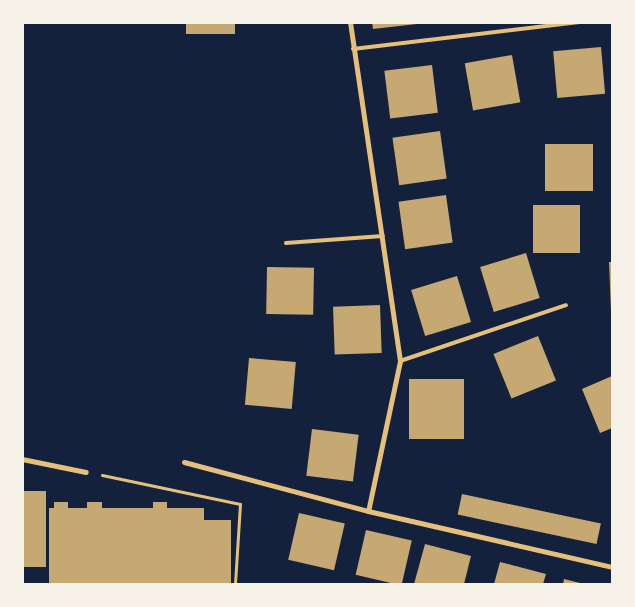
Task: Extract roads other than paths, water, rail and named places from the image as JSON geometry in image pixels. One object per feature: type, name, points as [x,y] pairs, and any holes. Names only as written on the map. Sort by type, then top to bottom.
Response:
[{"type":"street","points":[[350,22],[384,236],[400,361],[368,511]]},
{"type":"street","points":[[22,459],[86,472]]},
{"type":"street","points":[[184,462],[368,511],[612,567]]},
{"type":"lane","points":[[353,49],[579,22]]},
{"type":"lane","points":[[286,243],[384,236]]},
{"type":"lane","points":[[400,361],[566,305]]}]
